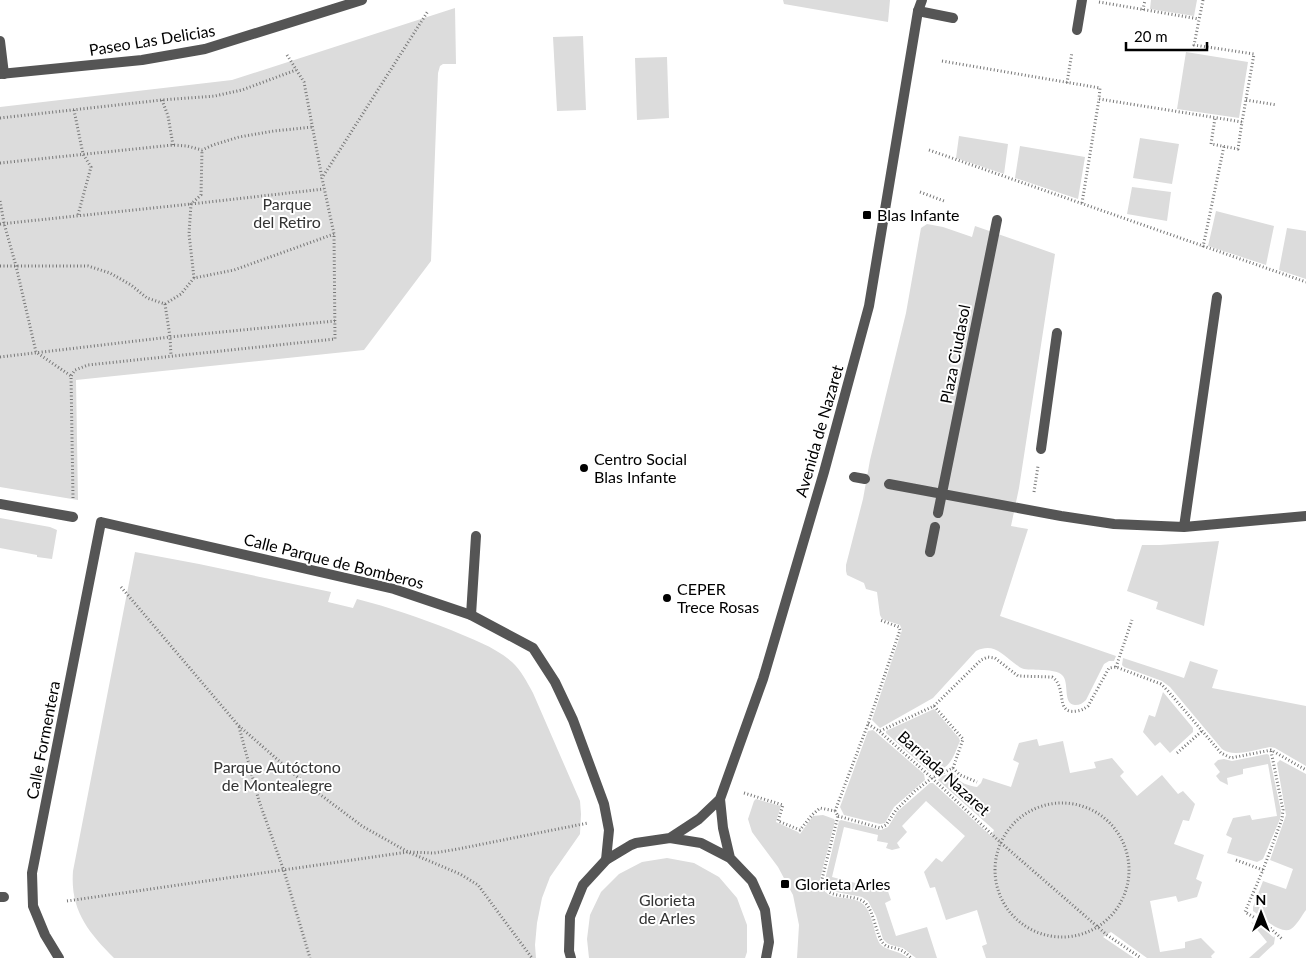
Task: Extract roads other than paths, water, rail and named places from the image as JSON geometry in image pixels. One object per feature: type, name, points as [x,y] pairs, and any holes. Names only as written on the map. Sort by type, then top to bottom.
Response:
[{"type":"street","name":"Paseo Las Delicias","points":[[2,74],[142,60],[205,50],[362,0]]},
{"type":"street","points":[[917,0],[918,11],[953,18]]},
{"type":"street","name":"Avenida de Nazaret","points":[[670,838],[699,819],[720,799],[766,670],[837,426],[869,306],[918,11],[922,0]]},
{"type":"street","points":[[1077,30],[1082,0]]},
{"type":"street","points":[[0,41],[2,74]]},
{"type":"street","name":"Plaza Ciudasol","points":[[938,513],[998,220]]},
{"type":"street","points":[[1184,526],[1217,297]]},
{"type":"street","points":[[1041,449],[1057,333]]},
{"type":"street","points":[[854,477],[865,480]]},
{"type":"street","points":[[889,484],[1114,524],[1184,526],[1306,516]]},
{"type":"street","points":[[0,504],[73,517]]},
{"type":"street","name":"Calle Parque de Bomberos","points":[[101,522],[394,589],[471,615],[534,648],[555,682],[573,720],[604,804],[608,830],[606,860]]},
{"type":"street","name":"Calle Formentera","points":[[59,958],[45,935],[34,906],[32,873],[101,522]]},
{"type":"street","points":[[930,552],[935,527]]},
{"type":"street","points":[[471,615],[476,536]]},
{"type":"street","points":[[720,799],[722,828],[730,858]]},
{"type":"street","points":[[571,958],[569,951],[570,917],[583,885],[606,860],[636,843],[670,838],[701,843],[730,858],[752,881],[766,910],[770,942],[766,958]]},
{"type":"place","name":"Blas Infante","points":[[867,215]]},
{"type":"place","name":"Centro Social Blas Infante","points":[[584,468]]},
{"type":"place","name":"CEPER Trece Rosas","points":[[667,598]]},
{"type":"place","name":"Glorieta Arles","points":[[785,884]]},
{"type":"park label","name":"Parque del Retiro","points":[[287,213]]},
{"type":"park label","name":"Parque Autóctono de Montealegre","points":[[277,776]]},
{"type":"park label","name":"Glorieta de Arles","points":[[667,909]]}]
